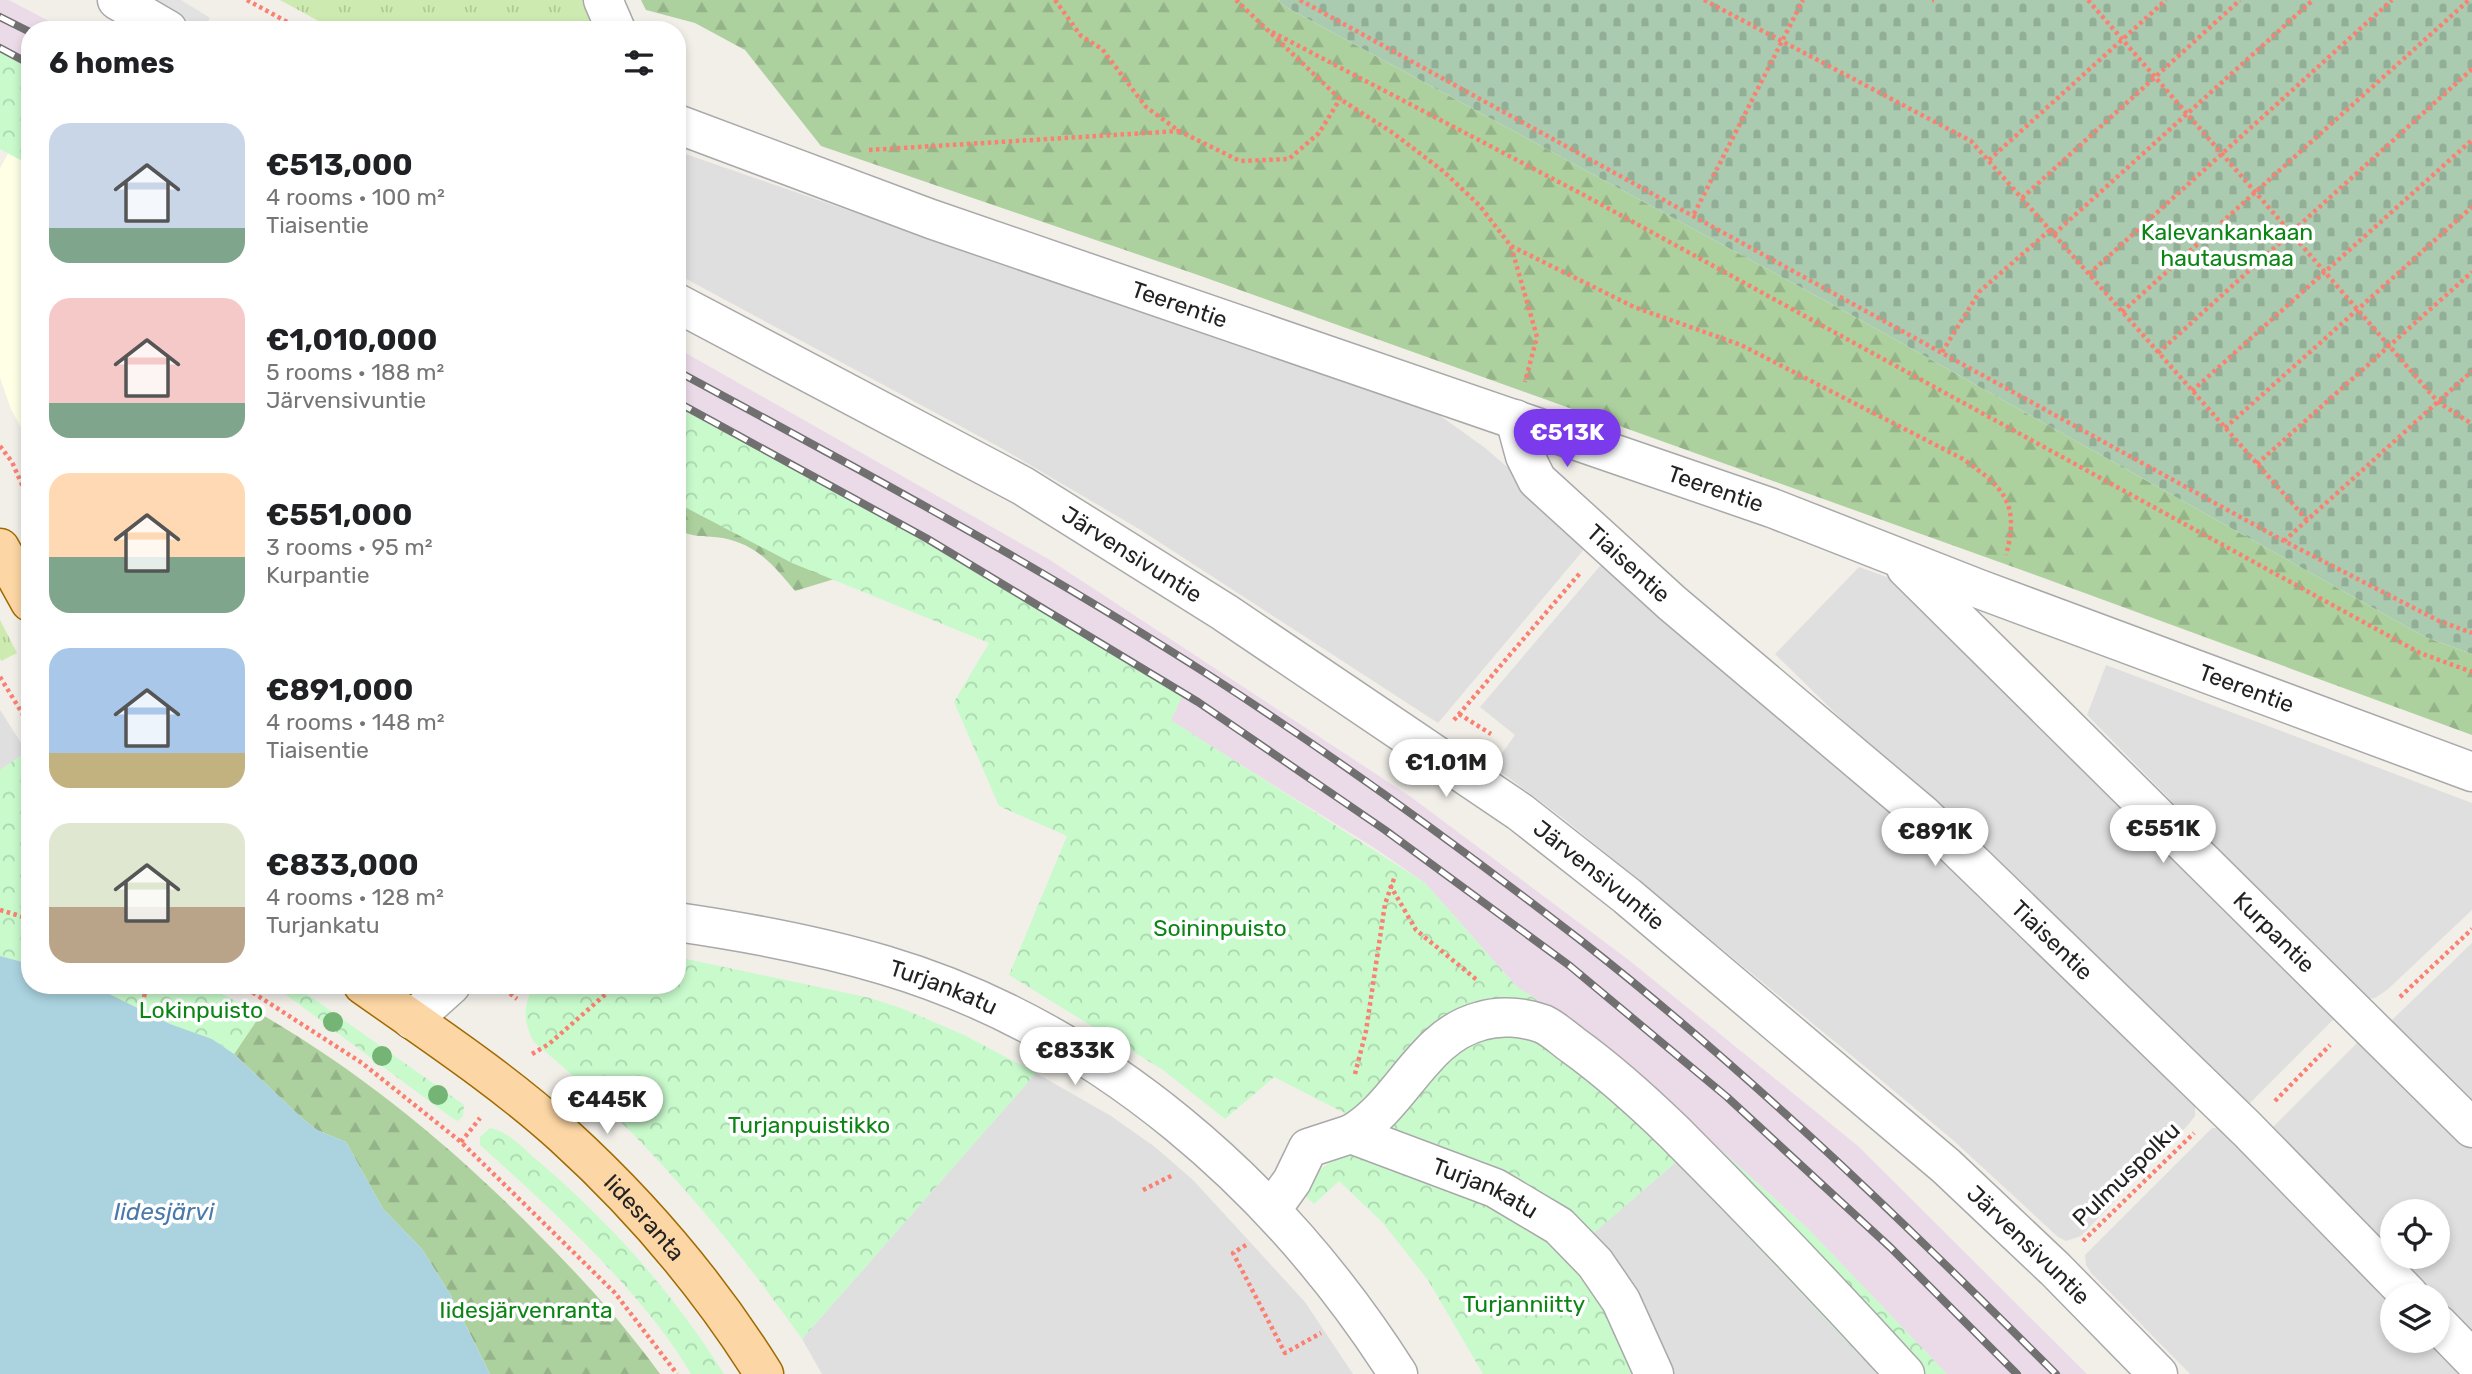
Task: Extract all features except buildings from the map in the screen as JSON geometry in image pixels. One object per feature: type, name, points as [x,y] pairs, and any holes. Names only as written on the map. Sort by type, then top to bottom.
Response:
[{"type":"main road","points":[[0,548],[21,586]]},
{"type":"main road","name":"Iidesranta","points":[[376,994],[524,1103],[599,1169],[703,1284],[764,1374]]},
{"type":"street","points":[[117,0],[153,21]]},
{"type":"street","points":[[603,0],[613,21]]},
{"type":"street","name":"Teerentie","points":[[686,127],[931,219],[1772,508],[1897,559],[2472,772]]},
{"type":"street","name":"Järvensivuntie","points":[[686,308],[1023,486],[1224,612],[1520,812],[1606,878],[1936,1158],[2054,1269],[2158,1374]]},
{"type":"street","name":"Tiaisentie","points":[[1514,419],[1537,480],[1672,603],[1922,814],[2235,1117],[2397,1283]]},
{"type":"street","name":"Kurpantie","points":[[1897,559],[2353,1032],[2472,1128]]},
{"type":"street","name":"Turjankatu","points":[[686,924],[884,965],[999,1011],[1069,1048],[1158,1108],[1228,1167],[1272,1209],[1342,1292],[1398,1374]]},
{"type":"street","points":[[412,1020],[441,994]]},
{"type":"street","points":[[1272,1209],[1292,1181],[1308,1148],[1351,1134],[1375,1118],[1431,1051],[1453,1033],[1483,1020],[1516,1017],[1545,1025],[1618,1077],[1735,1193],[1905,1374]]},
{"type":"street","name":"Turjankatu","points":[[1351,1134],[1495,1188],[1559,1226],[1595,1263],[1621,1301],[1654,1374]]},
{"type":"street","points":[[2450,1336],[2472,1359]]},
{"type":"path","points":[[247,0],[286,21]]},
{"type":"path","points":[[1055,0],[1081,36],[1102,49],[1146,107],[1179,131],[1240,161],[1289,159],[1319,133],[1340,99]]},
{"type":"path","points":[[1236,0],[1340,99],[1393,133],[1443,171],[1479,205],[1511,246],[1537,337]]},
{"type":"path","points":[[1300,0],[2284,541],[2439,621],[2472,633]]},
{"type":"path","points":[[1704,0],[1972,141],[2306,520]]},
{"type":"path","points":[[1694,215],[1803,0]]},
{"type":"path","points":[[2088,0],[2438,402],[2472,424]]},
{"type":"path","points":[[1989,160],[2166,0]]},
{"type":"path","points":[[2022,198],[2240,0]]},
{"type":"path","points":[[1942,352],[1980,291],[2052,232],[2313,0]]},
{"type":"path","points":[[2089,274],[2392,0]]},
{"type":"path","points":[[2122,312],[2469,0]]},
{"type":"path","points":[[1272,32],[1582,194],[2420,653],[2472,672]]},
{"type":"path","points":[[2158,353],[2472,69]]},
{"type":"path","points":[[860,151],[1179,131]]},
{"type":"path","points":[[2192,391],[2472,140]]},
{"type":"path","points":[[2225,428],[2472,207]]},
{"type":"path","points":[[1511,246],[1634,307],[1741,345],[1963,459],[1992,480],[2010,501],[2012,531],[1996,595]]},
{"type":"path","points":[[2257,464],[2472,272]]},
{"type":"path","points":[[2284,541],[2472,371]]},
{"type":"path","points":[[0,446],[12,462],[21,482]]},
{"type":"path","points":[[1475,693],[1571,583]]},
{"type":"path","points":[[0,677],[21,711]]},
{"type":"path","points":[[1459,714],[1491,734]]},
{"type":"path","points":[[1353,1081],[1366,1031],[1390,885],[1395,876]]},
{"type":"path","points":[[1390,885],[1416,930],[1490,991],[1516,1017]]},
{"type":"path","points":[[0,911],[21,917]]},
{"type":"path","name":"Pulmuspolku","points":[[2054,1269],[2235,1117],[2353,1032],[2472,929]]},
{"type":"path","points":[[143,1004],[145,994]]},
{"type":"path","points":[[255,994],[362,1063],[461,1142],[614,1293],[677,1374]]},
{"type":"path","points":[[511,994],[517,999]]},
{"type":"path","points":[[533,1054],[549,1044],[606,994]]},
{"type":"path","points":[[1143,1190],[1175,1174]]},
{"type":"path","points":[[1250,1243],[1233,1253],[1284,1353],[1330,1328]]},
{"type":"shaded area","points":[[0,0],[9,0],[49,21],[21,21],[21,92],[0,81]]},
{"type":"shaded area","points":[[155,0],[181,0],[210,18],[208,21],[189,21]]},
{"type":"shaded area","points":[[9,152],[21,158],[21,427],[0,378],[0,168]]},
{"type":"shaded area","points":[[686,154],[1439,415],[1484,447],[1580,529],[1586,547],[1438,723],[1139,529],[1001,448],[686,279]]},
{"type":"shaded area","points":[[686,353],[1050,560],[1411,797],[1630,961],[1858,1146],[2087,1374],[1947,1374],[1807,1228],[1627,1065],[1586,1032],[1517,987],[1425,883],[1376,849],[1004,617],[686,447]]},
{"type":"shaded area","points":[[1600,566],[1608,566],[1873,787],[2195,1101],[2195,1116],[2188,1125],[2081,1236],[2066,1241],[2058,1237],[1954,1141],[1857,1060],[1564,819],[1493,766],[1515,735],[1480,707]]},
{"type":"shaded area","points":[[1859,567],[1909,585],[2340,1013],[2242,1111],[1775,654]]},
{"type":"shaded area","points":[[2106,665],[2472,803],[2472,910],[2387,990],[2375,998],[2366,999],[2087,715]]},
{"type":"shaded area","points":[[0,710],[21,743],[21,756],[0,770]]},
{"type":"shaded area","points":[[2472,943],[2472,1108],[2393,1027],[2392,1020]]},
{"type":"shaded area","points":[[2361,1039],[2472,1147],[2472,1341],[2450,1318],[2450,1283],[2415,1283],[2402,1269],[2450,1269],[2450,1199],[2380,1199],[2380,1246],[2269,1131]]},
{"type":"shaded area","points":[[1036,1073],[1111,1116],[1155,1147],[1193,1180],[1305,1302],[1353,1374],[822,1374],[802,1339]]},
{"type":"shaded area","points":[[2212,1128],[2219,1128],[2380,1288],[2380,1353],[2444,1353],[2464,1374],[2190,1374],[2092,1274],[2086,1265],[2085,1255]]},
{"type":"shaded area","points":[[1677,1161],[1877,1374],[1672,1374],[1589,1237]]},
{"type":"green space","points":[[280,0],[591,0],[601,21],[318,21]]},
{"type":"green space","points":[[641,0],[1278,0],[1286,7],[1857,318],[2425,637],[2472,654],[2472,735],[2016,568],[1198,275],[821,146],[745,50],[695,23],[646,10]]},
{"type":"green space","name":"Kalevankankaan hautausmaa","points":[[1278,0],[2472,0],[2472,654],[2425,637],[1857,318],[1286,7]]},
{"type":"green space","points":[[0,49],[21,60],[21,160],[0,149]]},
{"type":"green space","name":"Soininpuisto","points":[[686,412],[854,501],[1184,693],[1171,720],[1425,883],[1517,987],[1586,1032],[1627,1065],[1807,1228],[1947,1374],[1877,1374],[1677,1161],[1589,1237],[1274,1077],[1225,1119],[1163,1070],[1009,975],[1067,836],[999,806],[954,702],[989,643],[792,563],[686,508]]},
{"type":"green space","points":[[686,458],[877,566],[795,591],[774,567],[751,548],[717,537],[686,533]]},
{"type":"green space","points":[[0,620],[17,653],[1,661],[0,658]]},
{"type":"green space","points":[[21,756],[21,962],[0,956],[0,770]]},
{"type":"green space","name":"Turjanpuistikko","points":[[686,959],[870,998],[901,1008],[964,1035],[1036,1073],[802,1339],[742,1258],[677,1181],[608,1109],[533,1041],[526,1019],[530,994],[686,994]]},
{"type":"green space","name":"Lokinpuisto","points":[[109,994],[222,994],[261,1014],[234,1054],[212,1039],[170,1024]]},
{"type":"green space","points":[[285,994],[307,994],[464,1105],[463,1116],[458,1121]]},
{"type":"green space","name":"Iidesjärvenranta","points":[[261,1014],[369,1085],[468,1167],[582,1280],[615,1316],[660,1374],[490,1374],[450,1294],[422,1249],[383,1209],[346,1142],[317,1130],[303,1119],[234,1054]]},
{"type":"green space","points":[[490,1128],[503,1133],[521,1146],[565,1184],[615,1234],[684,1316],[724,1374],[691,1374],[672,1344],[622,1283],[565,1224],[480,1145],[480,1137]]},
{"type":"green space","name":"Turjanniitty","points":[[1355,1154],[1490,1198],[1587,1269],[1644,1374],[1483,1374],[1428,1280],[1383,1223],[1339,1181],[1314,1204],[1302,1193],[1324,1167]]},
{"type":"water","name":"Iidesjärvi","points":[[0,956],[21,962],[21,994],[109,994],[170,1024],[212,1039],[234,1054],[317,1130],[346,1142],[383,1209],[422,1249],[450,1294],[490,1374],[0,1374]]},
{"type":"railway","points":[[0,17],[21,28]]},
{"type":"railway","points":[[0,48],[21,59]]},
{"type":"railway","points":[[686,376],[1083,597],[1215,679],[1445,838],[1579,939],[1765,1095],[1883,1205],[2056,1374]]},
{"type":"railway","points":[[686,407],[926,538],[1198,702],[1385,830],[1570,966],[1727,1097],[1891,1248],[2017,1374]]}]
